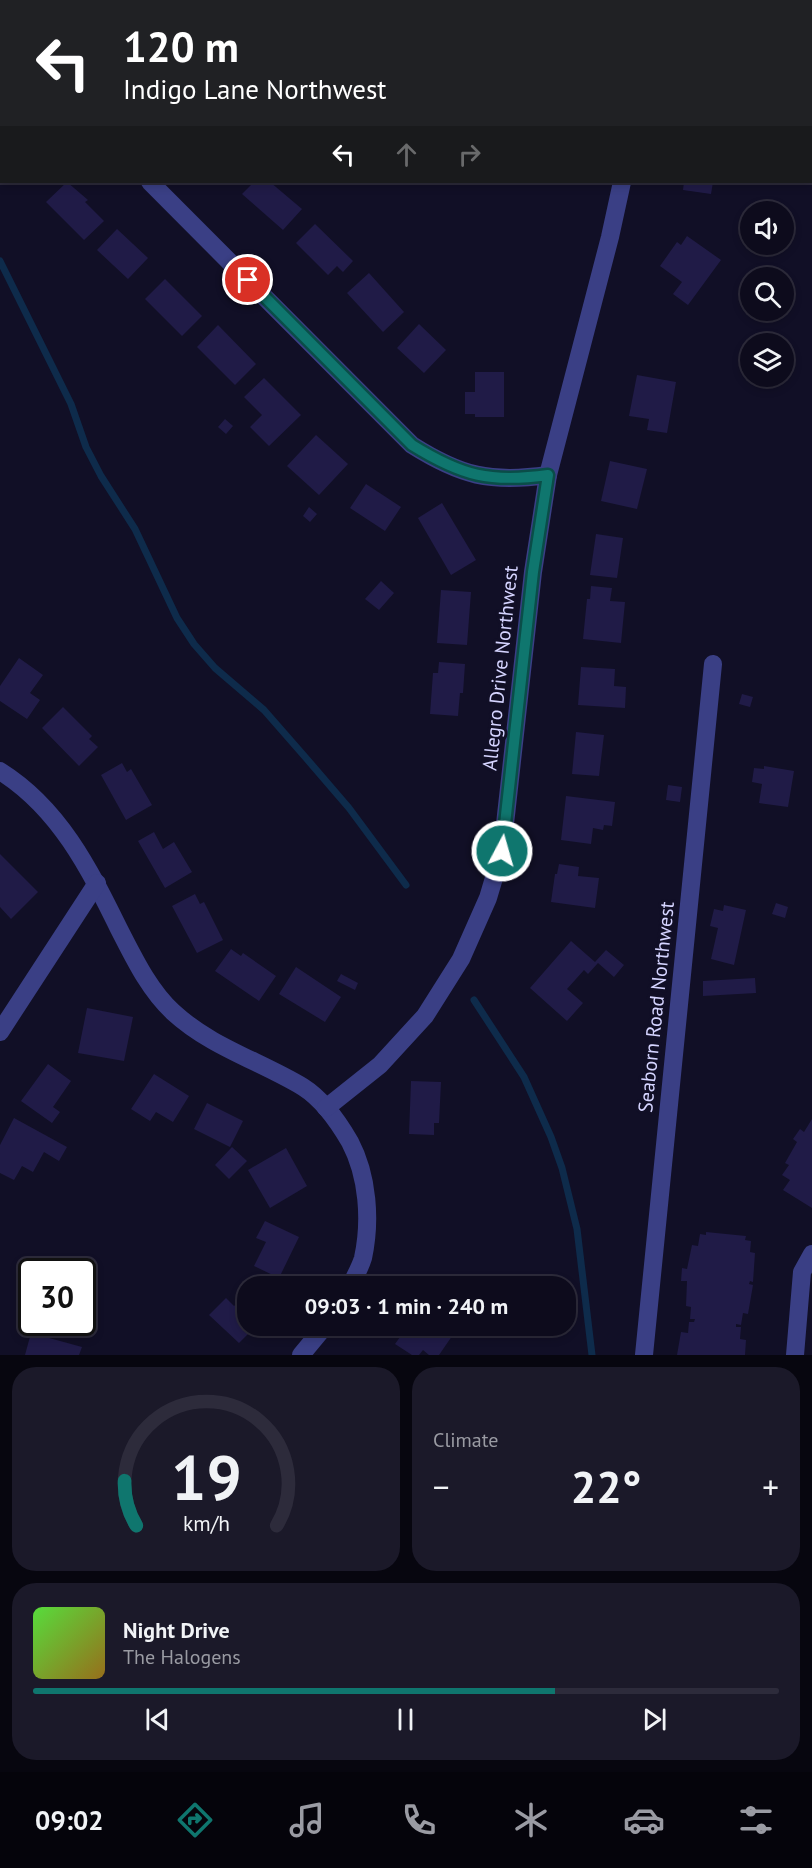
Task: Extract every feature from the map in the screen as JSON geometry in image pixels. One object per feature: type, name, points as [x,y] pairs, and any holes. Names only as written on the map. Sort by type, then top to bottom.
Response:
[{"type":"street","points":[[151,183],[412,445],[442,464],[478,476],[513,480],[548,475]]},
{"type":"street","name":"Allegro Drive Northwest","points":[[326,1108],[380,1065],[425,1016],[462,959],[488,898],[502,851],[533,572],[548,475],[622,183]]},
{"type":"street","name":"Seaborn Road Northwest","points":[[644,1355],[713,664]]},
{"type":"street","points":[[0,771],[43,805],[70,838],[97,883],[140,971],[172,1011],[208,1039],[304,1088],[326,1108],[350,1143],[364,1181],[368,1220],[362,1260],[355,1276]]},
{"type":"street","points":[[0,1032],[97,883]]},
{"type":"street","points":[[795,1355],[802,1272],[812,1254]]},
{"type":"street","points":[[302,1355],[317,1336]]},
{"type":"building","points":[[68,183],[88,200],[85,202],[104,221],[84,240],[46,202]]},
{"type":"building","points":[[253,183],[271,183],[302,209],[283,230],[242,194]]},
{"type":"building","points":[[684,183],[713,183],[711,194],[683,190]]},
{"type":"building","points":[[315,224],[353,261],[343,272],[337,266],[328,275],[296,243]]},
{"type":"building","points":[[117,229],[148,258],[128,279],[97,250]]},
{"type":"building","points":[[687,236],[721,260],[688,305],[673,294],[682,282],[660,266],[677,242],[681,245]]},
{"type":"building","points":[[369,273],[404,312],[383,332],[347,293]]},
{"type":"building","points":[[165,279],[202,316],[182,336],[145,299]]},
{"type":"building","points":[[419,324],[446,350],[424,373],[397,348]]},
{"type":"building","points":[[218,325],[256,364],[235,385],[197,347]]},
{"type":"building","points":[[475,372],[504,372],[504,417],[475,417],[475,414],[465,414],[465,392],[475,392]]},
{"type":"building","points":[[637,375],[676,382],[667,433],[647,430],[649,419],[629,416]]},
{"type":"building","points":[[264,378],[301,415],[269,446],[250,427],[262,415],[244,397]]},
{"type":"building","points":[[225,419],[233,426],[226,434],[218,427]]},
{"type":"building","points":[[316,435],[348,464],[319,495],[287,466]]},
{"type":"building","points":[[610,461],[647,469],[637,509],[601,501]]},
{"type":"building","points":[[366,484],[401,507],[385,531],[350,508]]},
{"type":"building","points":[[442,503],[476,560],[451,575],[418,518]]},
{"type":"building","points":[[309,507],[317,514],[310,522],[303,516]]},
{"type":"building","points":[[596,534],[623,538],[617,578],[590,575]]},
{"type":"building","points":[[381,581],[394,593],[379,610],[365,599]]},
{"type":"building","points":[[591,586],[612,588],[610,601],[625,602],[621,643],[583,639],[587,599],[590,599]]},
{"type":"building","points":[[441,590],[471,592],[467,645],[437,643]]},
{"type":"building","points":[[19,658],[43,675],[30,693],[40,700],[27,719],[0,701],[0,686]]},
{"type":"building","points":[[439,662],[465,664],[463,693],[460,693],[458,716],[430,714],[433,673],[438,673]]},
{"type":"building","points":[[581,667],[615,669],[614,686],[626,687],[625,708],[578,705]]},
{"type":"building","points":[[742,694],[753,697],[750,707],[739,704]]},
{"type":"building","points":[[63,707],[92,736],[89,739],[98,747],[79,766],[42,728]]},
{"type":"building","points":[[576,732],[604,735],[599,776],[572,774]]},
{"type":"building","points":[[122,763],[127,772],[131,769],[152,805],[126,820],[101,775]]},
{"type":"building","points":[[764,766],[794,771],[788,807],[759,803],[762,784],[752,782],[754,768],[764,769]]},
{"type":"building","points":[[668,785],[682,787],[680,802],[666,800]]},
{"type":"building","points":[[566,796],[615,802],[612,826],[604,825],[603,830],[593,828],[591,844],[561,840]]},
{"type":"building","points":[[154,832],[163,849],[174,842],[192,872],[165,888],[138,841]]},
{"type":"building","points":[[0,854],[38,892],[11,919],[0,907]]},
{"type":"building","points":[[559,864],[579,867],[578,876],[599,878],[595,908],[551,902],[555,874],[557,874]]},
{"type":"building","points":[[195,894],[200,904],[204,902],[223,940],[197,953],[172,906]]},
{"type":"building","points":[[776,903],[788,907],[785,918],[772,914]]},
{"type":"building","points":[[724,905],[746,910],[734,965],[711,959],[718,928],[710,926],[714,909],[723,911]]},
{"type":"building","points":[[571,941],[595,962],[606,950],[624,965],[614,977],[598,963],[588,974],[584,970],[567,989],[583,1003],[567,1021],[530,988]]},
{"type":"building","points":[[231,949],[241,956],[243,953],[276,976],[259,1001],[215,971]]},
{"type":"building","points":[[296,967],[341,997],[325,1022],[279,994]]},
{"type":"building","points":[[341,974],[358,983],[355,990],[337,981]]},
{"type":"building","points":[[755,978],[756,993],[703,996],[703,981]]},
{"type":"building","points":[[87,1008],[133,1017],[124,1061],[78,1053]]},
{"type":"building","points":[[48,1064],[71,1081],[53,1107],[60,1112],[52,1123],[21,1101]]},
{"type":"building","points":[[154,1074],[189,1096],[173,1122],[156,1112],[150,1121],[131,1109]]},
{"type":"building","points":[[411,1081],[441,1082],[439,1123],[434,1123],[434,1135],[409,1134]]},
{"type":"building","points":[[207,1103],[243,1121],[230,1147],[194,1129]]},
{"type":"building","points":[[14,1118],[67,1147],[59,1161],[44,1152],[33,1172],[22,1166],[14,1180],[0,1173],[0,1145]]},
{"type":"building","points":[[812,1119],[812,1208],[783,1190],[790,1180],[782,1175],[789,1165],[785,1163],[797,1142],[793,1139],[800,1129],[804,1132]]},
{"type":"building","points":[[232,1147],[247,1161],[229,1179],[215,1165]]},
{"type":"building","points":[[286,1148],[307,1186],[270,1208],[248,1170]]},
{"type":"building","points":[[265,1221],[299,1237],[280,1276],[275,1276],[254,1266],[266,1242],[256,1238]]},
{"type":"building","points":[[706,1232],[746,1236],[745,1240],[751,1241],[750,1252],[755,1253],[753,1282],[750,1281],[749,1284],[753,1285],[748,1314],[743,1313],[741,1325],[736,1324],[736,1327],[741,1327],[740,1339],[746,1340],[745,1355],[677,1355],[681,1332],[688,1333],[689,1322],[694,1322],[695,1319],[690,1319],[691,1307],[686,1306],[687,1281],[681,1281],[682,1268],[687,1269],[692,1245],[698,1246],[700,1234],[706,1235]]},
{"type":"building","points":[[226,1298],[234,1306],[237,1303],[237,1336],[246,1336],[239,1343],[209,1315]]},
{"type":"building","points":[[30,1336],[42,1336],[82,1347],[79,1355],[25,1355]]},
{"type":"building","points":[[401,1336],[452,1336],[439,1355],[429,1355],[423,1350],[419,1355],[412,1355],[395,1344]]},
{"type":"waterway","points":[[0,261],[71,404],[86,447],[101,476],[135,529],[177,618],[194,644],[215,668],[264,710],[349,808],[406,885]]},
{"type":"waterway","points":[[474,1000],[524,1077],[562,1168],[577,1229],[592,1355]]},
{"type":"route","points":[[248,280],[412,445],[442,464],[478,476],[513,480],[548,475],[533,572],[502,851]]}]
